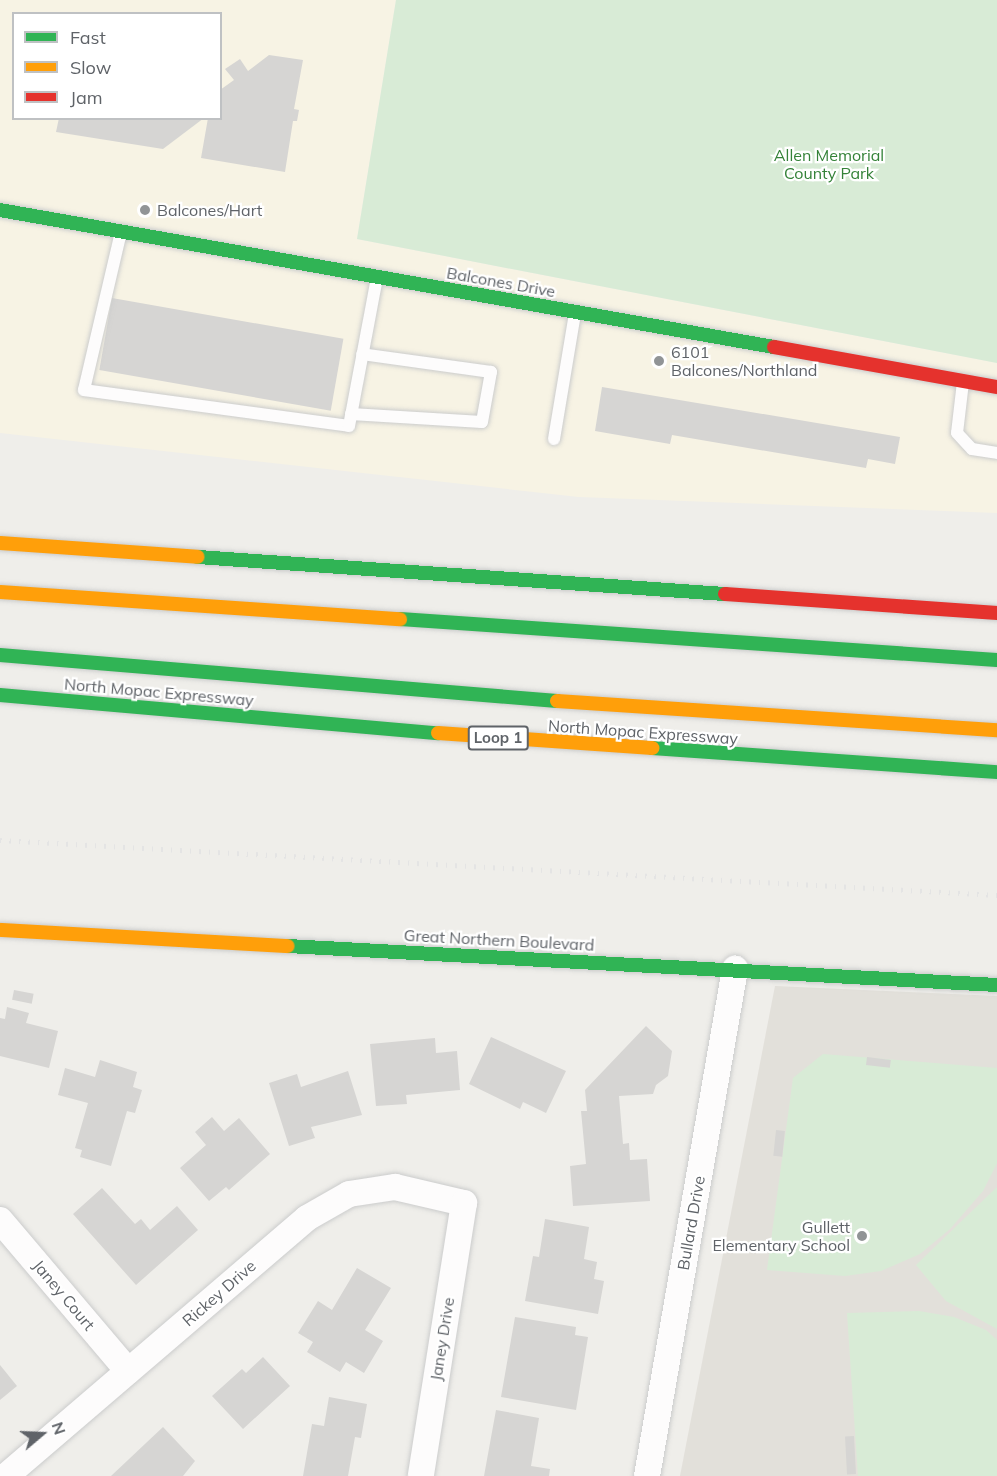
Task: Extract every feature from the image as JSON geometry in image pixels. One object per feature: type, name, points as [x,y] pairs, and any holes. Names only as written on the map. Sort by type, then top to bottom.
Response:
[{"type":"main road","name":"Balcones Drive","points":[[2,213],[121,231],[997,387]]},
{"type":"main road","points":[[0,543],[997,613]]},
{"type":"main road","points":[[0,560],[42,546]]},
{"type":"main road","points":[[0,592],[997,660]]},
{"type":"main road","points":[[0,655],[447,694],[997,730]]},
{"type":"main road","name":"North Mopac Expressway","points":[[0,695],[510,739],[997,772]]},
{"type":"main road","name":"Great Northern Boulevard","points":[[0,930],[997,985]]},
{"type":"street","name":"Bullard Drive","points":[[647,1476],[735,969]]},
{"type":"street","name":"Rickey Drive","points":[[6,1476],[307,1218],[349,1194],[395,1187],[464,1203]]},
{"type":"street","name":"Janey Drive","points":[[421,1476],[464,1203]]},
{"type":"street","name":"Janey Court","points":[[0,1220],[128,1371]]},
{"type":"lane","points":[[121,231],[84,390],[349,426],[378,277]]},
{"type":"lane","points":[[554,439],[575,312]]},
{"type":"lane","points":[[351,414],[482,422],[491,372],[362,354]]},
{"type":"lane","points":[[964,381],[957,433],[972,449],[997,453]]},
{"type":"shaded area","points":[[0,0],[396,0],[357,239],[997,363],[997,513],[579,497],[0,433]]},
{"type":"shaded area","name":"Gullett Elementary School","points":[[775,986],[997,996],[997,1476],[680,1476]]},
{"type":"green space","name":"Allen Memorial County Park","points":[[396,0],[997,0],[997,363],[357,239]]},
{"type":"green space","points":[[823,1054],[997,1068],[997,1163],[983,1191],[950,1229],[920,1254],[881,1271],[845,1276],[767,1270],[793,1078]]},
{"type":"green space","points":[[997,1187],[997,1329],[946,1301],[916,1265]]},
{"type":"green space","points":[[919,1311],[954,1317],[986,1330],[997,1340],[997,1476],[858,1476],[847,1313]]},
{"type":"building","points":[[269,55],[303,60],[294,109],[299,110],[297,121],[293,121],[285,172],[201,158],[208,120],[222,120],[222,89],[234,80],[225,69],[240,59],[248,71]]},
{"type":"building","points":[[59,120],[201,120],[163,149],[56,132]]},
{"type":"building","points":[[112,298],[343,339],[331,411],[99,370]]},
{"type":"building","points":[[602,387],[900,437],[895,464],[868,459],[866,468],[672,435],[670,444],[595,431]]},
{"type":"building","points":[[14,990],[34,994],[32,1004],[12,1000]]},
{"type":"building","points":[[7,1007],[29,1013],[26,1023],[58,1031],[49,1068],[0,1056],[0,1018],[5,1019]]},
{"type":"building","points":[[646,1026],[672,1051],[668,1076],[656,1085],[653,1094],[619,1096],[623,1144],[629,1143],[630,1160],[647,1159],[650,1201],[573,1206],[570,1166],[586,1164],[581,1111],[587,1111],[585,1090]]},
{"type":"building","points":[[491,1037],[566,1071],[546,1113],[523,1102],[520,1109],[469,1084]]},
{"type":"building","points":[[435,1038],[436,1053],[457,1051],[460,1090],[406,1095],[407,1104],[376,1106],[370,1044]]},
{"type":"building","points":[[867,1057],[891,1060],[890,1068],[866,1065]]},
{"type":"building","points":[[100,1060],[137,1072],[133,1087],[142,1090],[135,1113],[127,1111],[111,1166],[80,1157],[82,1150],[75,1148],[88,1103],[58,1095],[65,1068],[95,1077]]},
{"type":"building","points":[[348,1071],[362,1115],[311,1127],[315,1138],[289,1146],[269,1083],[297,1074],[301,1087]]},
{"type":"building","points":[[212,1117],[224,1131],[239,1118],[270,1154],[229,1190],[226,1187],[209,1201],[180,1168],[206,1145],[195,1132]]},
{"type":"building","points":[[776,1130],[785,1131],[782,1157],[773,1156]]},
{"type":"building","points":[[102,1188],[135,1224],[141,1219],[150,1230],[177,1206],[198,1230],[136,1285],[73,1214]]},
{"type":"building","points":[[545,1219],[589,1227],[584,1259],[597,1262],[594,1279],[604,1281],[598,1314],[525,1301],[533,1256],[539,1257]]},
{"type":"building","points":[[357,1268],[391,1288],[365,1330],[383,1341],[364,1373],[346,1362],[340,1372],[307,1352],[313,1342],[298,1333],[318,1301],[332,1310]]},
{"type":"building","points":[[515,1317],[576,1327],[575,1335],[588,1337],[576,1410],[501,1397]]},
{"type":"building","points":[[263,1357],[290,1386],[243,1429],[212,1396],[242,1369],[246,1373]]},
{"type":"building","points":[[0,1365],[17,1386],[0,1400]]},
{"type":"building","points":[[329,1397],[367,1404],[361,1438],[355,1437],[348,1476],[303,1476],[312,1424],[324,1426]]},
{"type":"building","points":[[496,1410],[539,1418],[531,1466],[550,1469],[549,1476],[484,1476]]},
{"type":"building","points":[[163,1427],[195,1461],[183,1476],[111,1476]]},
{"type":"building","points":[[845,1436],[854,1436],[856,1474],[847,1474]]},
{"type":"railway","points":[[0,840],[997,895]]},
{"type":"traffic: fast","points":[[0,210],[774,347]]},
{"type":"traffic: fast","points":[[198,557],[725,594]]},
{"type":"traffic: fast","points":[[400,619],[997,660]]},
{"type":"traffic: fast","points":[[0,655],[557,701]]},
{"type":"traffic: fast","points":[[0,695],[438,733]]},
{"type":"traffic: fast","points":[[652,748],[997,772]]},
{"type":"traffic: fast","points":[[288,946],[997,985]]},
{"type":"traffic: slow","points":[[0,543],[198,557]]},
{"type":"traffic: slow","points":[[0,592],[400,619]]},
{"type":"traffic: slow","points":[[557,701],[997,730]]},
{"type":"traffic: slow","points":[[438,733],[652,748]]},
{"type":"traffic: slow","points":[[0,930],[288,946]]},
{"type":"traffic: jam","points":[[774,347],[997,387]]},
{"type":"traffic: jam","points":[[725,594],[997,613]]},
{"type":"place","name":"Balcones/Hart","points":[[145,210]]},
{"type":"place","name":"6101 Balcones/Northland","points":[[659,361]]},
{"type":"place","name":"Gullett Elementary School","points":[[862,1236]]}]
